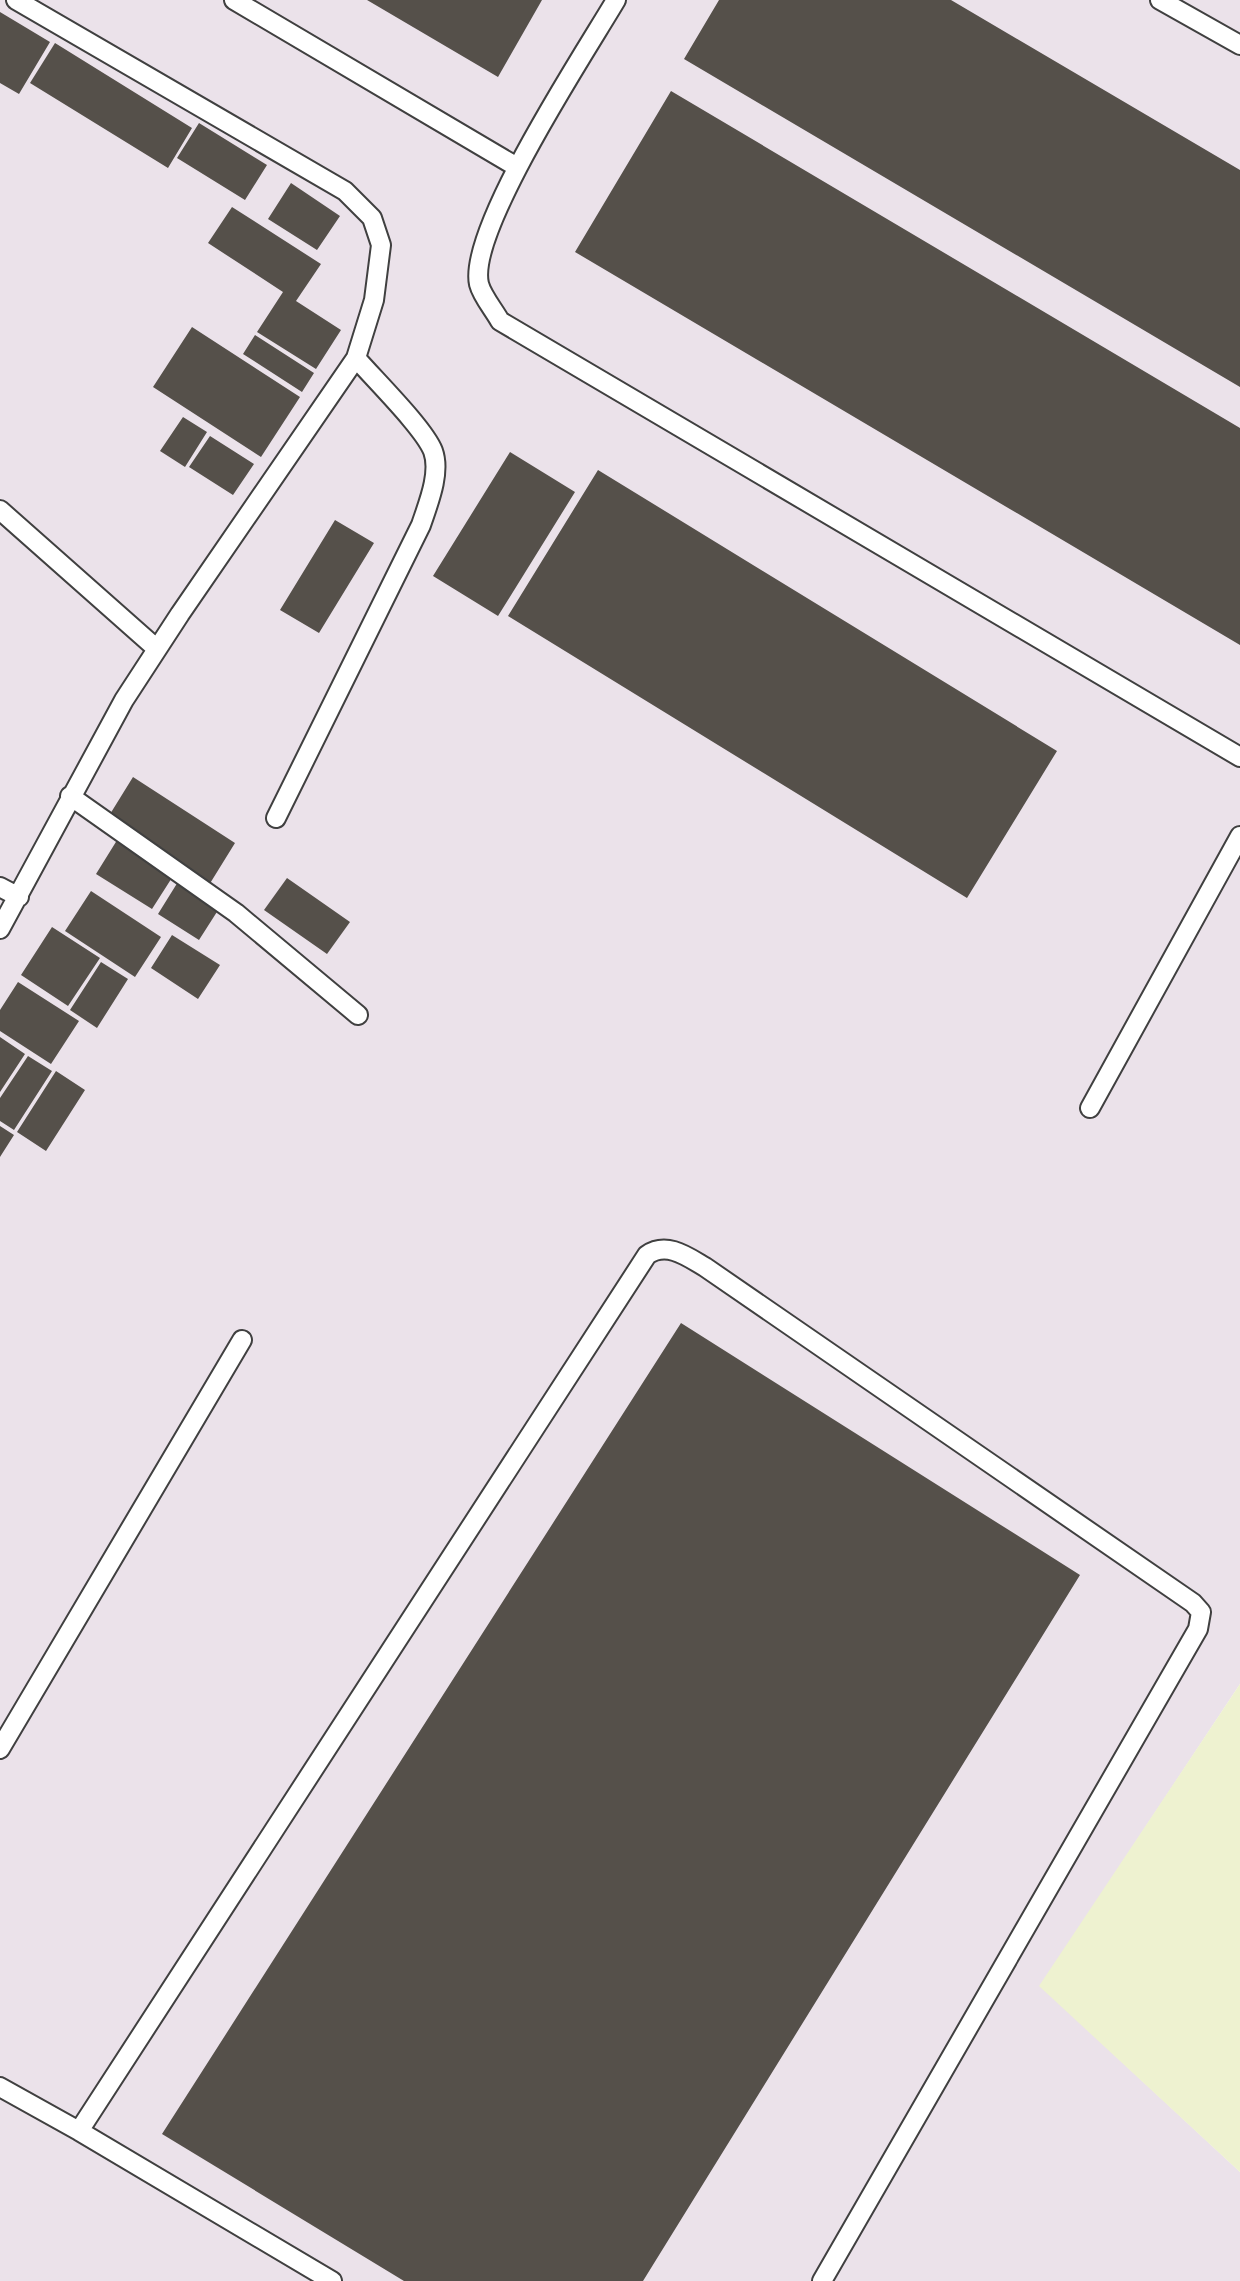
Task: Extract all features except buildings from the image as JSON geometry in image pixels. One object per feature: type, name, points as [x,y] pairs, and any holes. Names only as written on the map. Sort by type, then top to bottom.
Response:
[{"type":"lane","points":[[0,929],[124,700],[356,358],[374,300],[381,245],[372,218],[345,191],[16,0]]},
{"type":"lane","points":[[234,0],[517,167]]},
{"type":"lane","points":[[616,0],[517,167],[482,248],[479,283],[500,321],[1240,757]]},
{"type":"lane","points":[[1160,0],[1240,45]]},
{"type":"lane","points":[[276,818],[421,525],[433,488],[434,453],[423,435],[356,358]]},
{"type":"lane","points":[[0,510],[157,649]]},
{"type":"lane","points":[[70,796],[236,913],[358,1015]]},
{"type":"lane","points":[[1090,1108],[1240,836]]},
{"type":"lane","points":[[0,887],[19,897]]},
{"type":"lane","points":[[79,2131],[647,1255],[664,1249],[681,1252],[1193,1603],[1201,1612],[1198,1629],[822,2281]]},
{"type":"lane","points":[[0,1749],[242,1340]]},
{"type":"lane","points":[[0,2087],[332,2281]]},
{"type":"shaded area","points":[[0,0],[1240,0],[1240,1684],[1040,1986],[1240,2172],[1240,2281],[0,2281]]},
{"type":"green space","points":[[1240,1684],[1240,2172],[1039,1986]]}]
